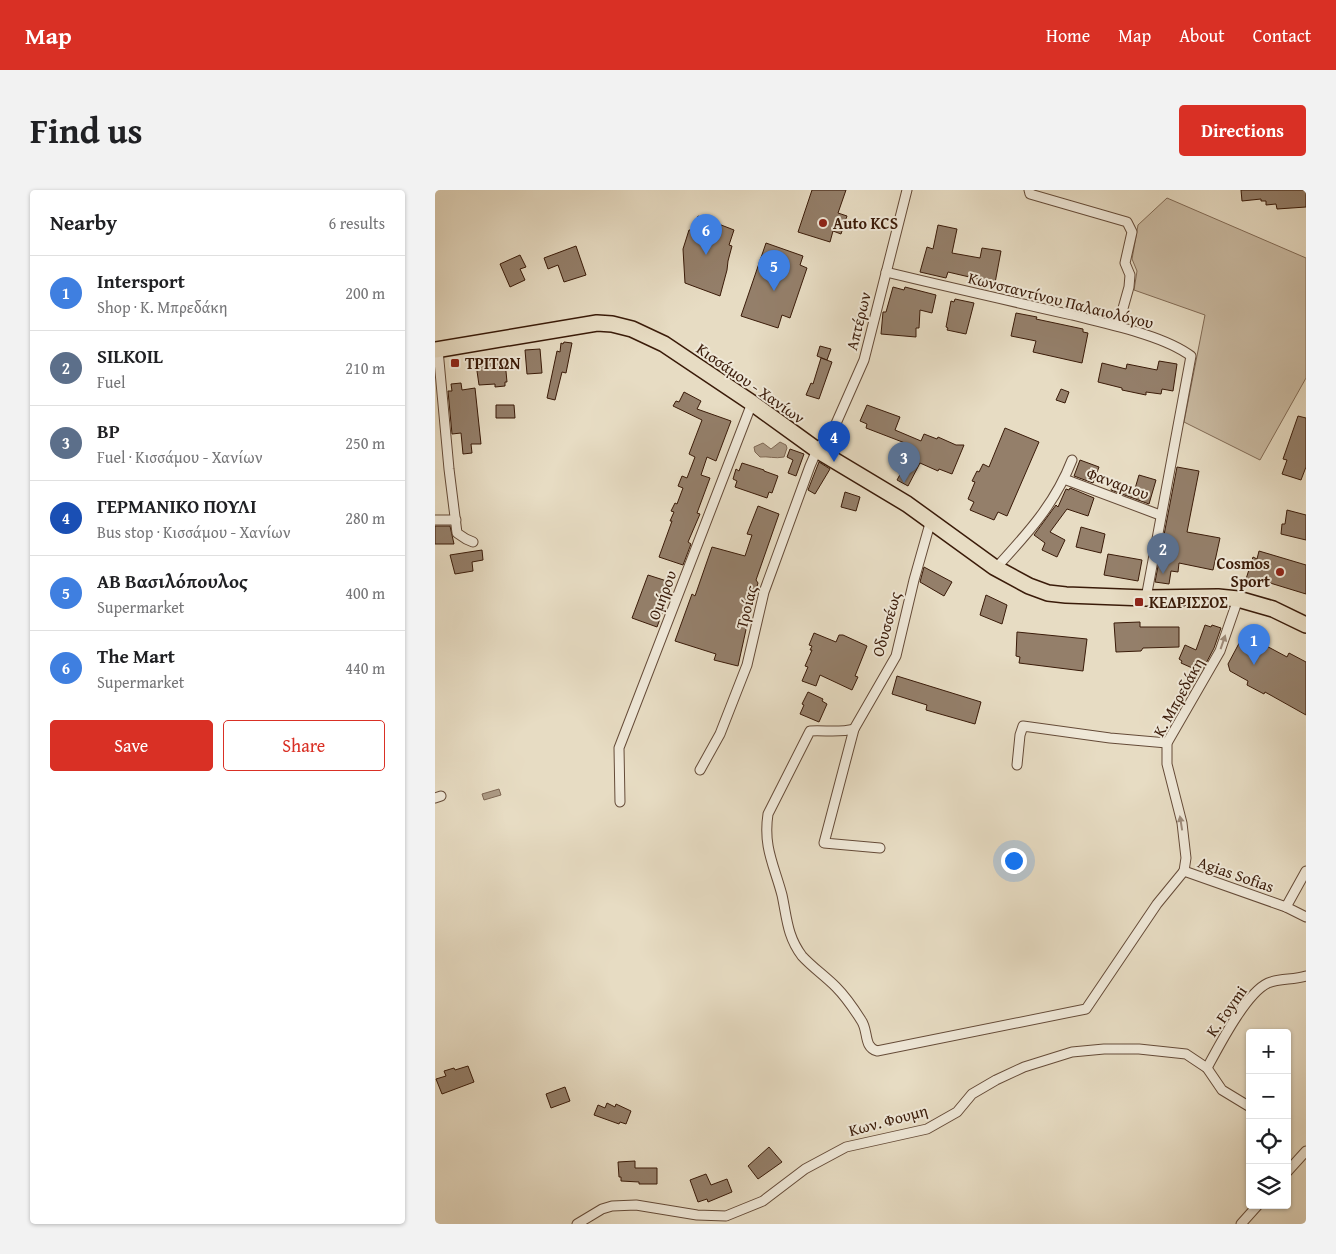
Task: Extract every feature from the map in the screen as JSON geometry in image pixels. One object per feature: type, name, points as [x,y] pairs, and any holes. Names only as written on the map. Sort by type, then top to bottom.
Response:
[{"type":"main road","name":"Κισσάμου - Χανίων","points":[[436,350],[597,323],[612,324],[632,329],[663,344],[752,403],[817,450],[907,504],[996,568],[1029,586],[1048,593],[1066,595],[1146,598],[1218,597],[1238,599],[1273,609],[1306,626]]},
{"type":"street","name":"Απτέρων","points":[[817,450],[833,428],[864,360],[907,190]]},
{"type":"street","points":[[1029,190],[1030,194],[1127,222],[1132,232],[1125,262],[1130,275],[1129,288],[1117,326]]},
{"type":"street","name":"Κωνσταντίνου Παλαιολόγου","points":[[886,272],[1117,326],[1165,342],[1184,350],[1191,356],[1146,598]]},
{"type":"street","points":[[436,350],[457,533],[466,540],[473,542]]},
{"type":"street","name":"Ομήρου","points":[[620,802],[619,748],[752,403]]},
{"type":"street","name":"Τροίας","points":[[700,770],[719,734],[747,665],[764,592],[817,450]]},
{"type":"street","points":[[996,568],[1037,523],[1064,479],[1072,460]]},
{"type":"street","name":"Φαναριου","points":[[1064,479],[1160,515]]},
{"type":"street","points":[[435,520],[456,520]]},
{"type":"street","name":"Οδυσσέως","points":[[880,848],[824,843],[854,729],[896,656],[914,580],[931,520]]},
{"type":"street","name":"Κ. Μπρεδάκη","points":[[1184,872],[1186,858],[1182,823],[1167,764],[1167,744],[1220,651],[1238,599]]},
{"type":"street","points":[[1017,765],[1020,735],[1023,726],[1167,744]]},
{"type":"street","points":[[854,729],[843,732],[810,731],[768,814],[766,828],[768,853],[782,897],[787,926],[794,945],[837,988],[863,1021],[868,1045],[871,1049],[877,1051],[1086,1010],[1157,904],[1184,872]]},
{"type":"street","points":[[1286,907],[1306,871]]},
{"type":"street","name":"Agias Sofias","points":[[1184,872],[1286,907],[1306,917]]},
{"type":"street","name":"K. Foymi","points":[[1207,1068],[1248,1000],[1267,983],[1306,976]]},
{"type":"street","name":"Κων. Φουμη","points":[[577,1224],[612,1206],[636,1205],[697,1215],[726,1216],[763,1201],[805,1169],[846,1147],[927,1129],[957,1112],[972,1094],[996,1080],[1024,1067],[1072,1052],[1104,1049],[1139,1049],[1186,1054],[1207,1068],[1222,1090],[1246,1105]]},
{"type":"street","points":[[1291,1168],[1306,1151]]},
{"type":"street","points":[[1241,1224],[1254,1209]]},
{"type":"shaded area","points":[[1167,198],[1306,258],[1306,378],[1260,460],[1184,422],[1205,315],[1134,290],[1137,271],[1132,259],[1138,225]]},
{"type":"shaded area","points":[[780,442],[786,445],[787,448],[784,457],[760,457],[755,452],[754,447],[763,443],[771,449]]},
{"type":"shaded area","points":[[499,789],[501,795],[484,800],[482,794]]},
{"type":"building","name":"Auto KCS","points":[[812,190],[846,190],[838,213],[847,216],[841,234],[833,231],[830,242],[798,232]]},
{"type":"building","points":[[1241,190],[1306,190],[1306,207],[1277,209],[1276,204],[1266,205],[1266,201],[1261,201],[1261,199],[1242,201]]},
{"type":"building","points":[[698,216],[734,230],[729,245],[732,246],[720,296],[685,283],[683,249],[689,230],[693,230]]},
{"type":"building","points":[[938,225],[957,229],[952,253],[980,258],[982,248],[1001,251],[995,283],[948,272],[946,278],[920,272],[927,247],[933,249]]},
{"type":"building","points":[[766,243],[803,256],[800,265],[807,268],[790,318],[782,315],[778,328],[741,316]]},
{"type":"building","points":[[576,246],[586,275],[564,282],[558,265],[548,269],[544,258]]},
{"type":"building","points":[[520,255],[526,267],[520,269],[525,280],[510,287],[500,264]]},
{"type":"building","points":[[893,287],[904,290],[905,287],[936,295],[932,313],[920,310],[919,328],[916,328],[916,337],[881,334],[883,312],[886,312]]},
{"type":"building","points":[[955,299],[974,303],[966,334],[947,330],[948,328],[946,327],[951,301],[954,302]]},
{"type":"building","points":[[1016,313],[1083,329],[1083,332],[1088,333],[1082,363],[1033,352],[1036,341],[1011,336]]},
{"type":"building","points":[[564,342],[572,343],[566,373],[562,372],[555,400],[547,398],[557,351],[560,352],[561,343],[563,344]]},
{"type":"building","points":[[820,346],[831,349],[827,360],[817,356]]},
{"type":"building","points":[[540,349],[542,373],[527,374],[525,350]]},
{"type":"building","points":[[821,358],[832,362],[819,399],[806,395],[811,383],[813,384]]},
{"type":"building","points":[[505,361],[507,382],[505,382],[505,386],[495,387],[495,384],[479,385],[476,364]]},
{"type":"building","points":[[1159,361],[1177,364],[1173,391],[1162,389],[1161,394],[1146,392],[1146,395],[1098,382],[1102,363],[1126,369],[1127,364],[1157,370]]},
{"type":"building","points":[[461,383],[462,390],[475,388],[481,444],[471,444],[472,453],[463,454],[461,433],[452,434],[448,391],[452,391],[451,384]]},
{"type":"building","points":[[1061,389],[1069,392],[1065,403],[1056,400]]},
{"type":"building","points":[[684,392],[701,401],[697,409],[731,421],[716,461],[707,457],[701,475],[710,478],[697,513],[700,514],[688,542],[691,544],[683,565],[659,557],[672,521],[670,521],[674,512],[671,511],[675,503],[677,504],[683,488],[678,486],[682,476],[687,478],[695,457],[689,454],[702,420],[673,406],[676,401],[679,402]]},
{"type":"building","points":[[496,405],[514,405],[515,418],[496,418]]},
{"type":"building","points":[[867,405],[900,417],[895,430],[921,441],[924,434],[937,439],[938,437],[956,445],[964,445],[952,474],[939,469],[938,471],[920,463],[908,486],[897,480],[911,455],[902,451],[905,443],[866,428],[867,424],[860,421]]},
{"type":"building","points":[[1298,416],[1306,418],[1306,467],[1301,480],[1282,474],[1287,460],[1283,459]]},
{"type":"building","points":[[1005,428],[1039,442],[1007,516],[998,512],[994,520],[970,510],[974,502],[968,499],[975,482],[972,481],[977,471],[979,472],[983,464],[989,467]]},
{"type":"building","points":[[790,449],[804,454],[796,476],[788,473],[793,460],[787,457]]},
{"type":"building","points":[[1080,460],[1099,467],[1093,483],[1074,476]]},
{"type":"building","points":[[819,462],[830,469],[815,494],[808,490]]},
{"type":"building","points":[[742,463],[778,476],[772,493],[769,492],[767,498],[735,487],[737,481],[733,479],[736,469],[739,471]]},
{"type":"building","points":[[1177,467],[1199,471],[1187,532],[1220,538],[1213,570],[1179,563],[1178,572],[1171,571],[1169,584],[1155,582]]},
{"type":"building","points":[[1139,475],[1156,480],[1149,504],[1111,490],[1113,484],[1134,492]]},
{"type":"building","points":[[1070,488],[1094,498],[1088,516],[1067,509],[1050,532],[1065,540],[1057,557],[1042,550],[1045,543],[1034,535],[1056,505],[1058,507],[1066,489],[1069,490]]},
{"type":"building","points":[[845,492],[860,497],[856,511],[841,507]]},
{"type":"building","points":[[758,506],[779,514],[756,580],[758,583],[753,600],[751,600],[750,604],[745,603],[742,624],[747,625],[738,666],[714,660],[716,654],[675,641],[692,594],[695,596],[712,547],[745,556],[752,535],[747,534]]},
{"type":"building","points":[[1287,510],[1306,515],[1306,540],[1281,534]]},
{"type":"building","points":[[435,526],[450,526],[454,544],[435,544]]},
{"type":"building","points":[[1081,527],[1105,534],[1101,553],[1076,547]]},
{"type":"building","points":[[482,550],[483,560],[472,562],[473,571],[455,574],[450,555]]},
{"type":"building","points":[[1259,551],[1306,565],[1306,594],[1257,579],[1256,581],[1246,579],[1253,557],[1257,559]]},
{"type":"building","points":[[1108,554],[1142,560],[1138,581],[1104,575]]},
{"type":"building","points":[[924,567],[952,582],[944,596],[920,582]]},
{"type":"building","points":[[648,575],[673,583],[657,627],[632,618]]},
{"type":"building","points":[[986,595],[1007,605],[1002,624],[980,615]]},
{"type":"building","points":[[1140,622],[1140,627],[1179,627],[1179,647],[1143,648],[1141,651],[1116,652],[1114,623]]},
{"type":"building","points":[[1205,625],[1221,628],[1214,648],[1203,669],[1201,668],[1199,671],[1181,663],[1182,661],[1179,659],[1185,645],[1196,650]]},
{"type":"building","points":[[1017,632],[1087,639],[1083,671],[1019,663],[1020,657],[1016,656]]},
{"type":"building","points":[[814,633],[836,642],[839,635],[843,635],[867,646],[855,676],[858,677],[852,690],[820,675],[816,686],[802,681],[808,667],[805,666],[812,650],[810,650],[812,646],[809,645]]},
{"type":"building","points":[[1244,634],[1287,657],[1289,653],[1306,662],[1306,715],[1265,692],[1264,694],[1247,685],[1248,681],[1230,671],[1228,664]]},
{"type":"building","points":[[897,676],[981,702],[975,724],[926,710],[927,705],[892,694]]},
{"type":"building","points":[[808,692],[823,699],[822,701],[827,704],[819,722],[800,714],[804,705],[802,704]]},
{"type":"building","points":[[468,1066],[474,1082],[442,1094],[436,1079],[446,1076],[444,1071]]},
{"type":"building","points":[[565,1087],[570,1101],[551,1108],[546,1094]]},
{"type":"building","points":[[607,1103],[615,1107],[616,1104],[631,1111],[626,1124],[620,1122],[619,1124],[594,1115],[598,1105],[605,1108]]},
{"type":"building","points":[[769,1147],[782,1162],[758,1179],[748,1166]]},
{"type":"building","points":[[635,1161],[635,1168],[657,1168],[657,1184],[621,1181],[618,1162]]},
{"type":"building","points":[[706,1174],[711,1185],[727,1179],[732,1192],[708,1202],[707,1199],[698,1202],[690,1180]]},
{"type":"place","name":"Auto KCS","points":[[823,223]]},
{"type":"place","name":"The Mart","points":[[706,255]]},
{"type":"place","name":"ΑΒ Βασιλόπουλος","points":[[774,291]]},
{"type":"place","name":"ΤΡΙΤΩΝ","points":[[455,363]]},
{"type":"place","name":"ΓΕΡΜΑΝΙΚΟ ΠΟΥΛΙ","points":[[834,462]]},
{"type":"place","name":"BP","points":[[904,483]]},
{"type":"place","name":"Cosmos Sport","points":[[1280,572]]},
{"type":"place","name":"SILKOIL","points":[[1163,574]]},
{"type":"place","name":"ΚΕΔΡΙΣΣΟΣ","points":[[1139,602]]},
{"type":"place","name":"Intersport","points":[[1254,665]]}]
